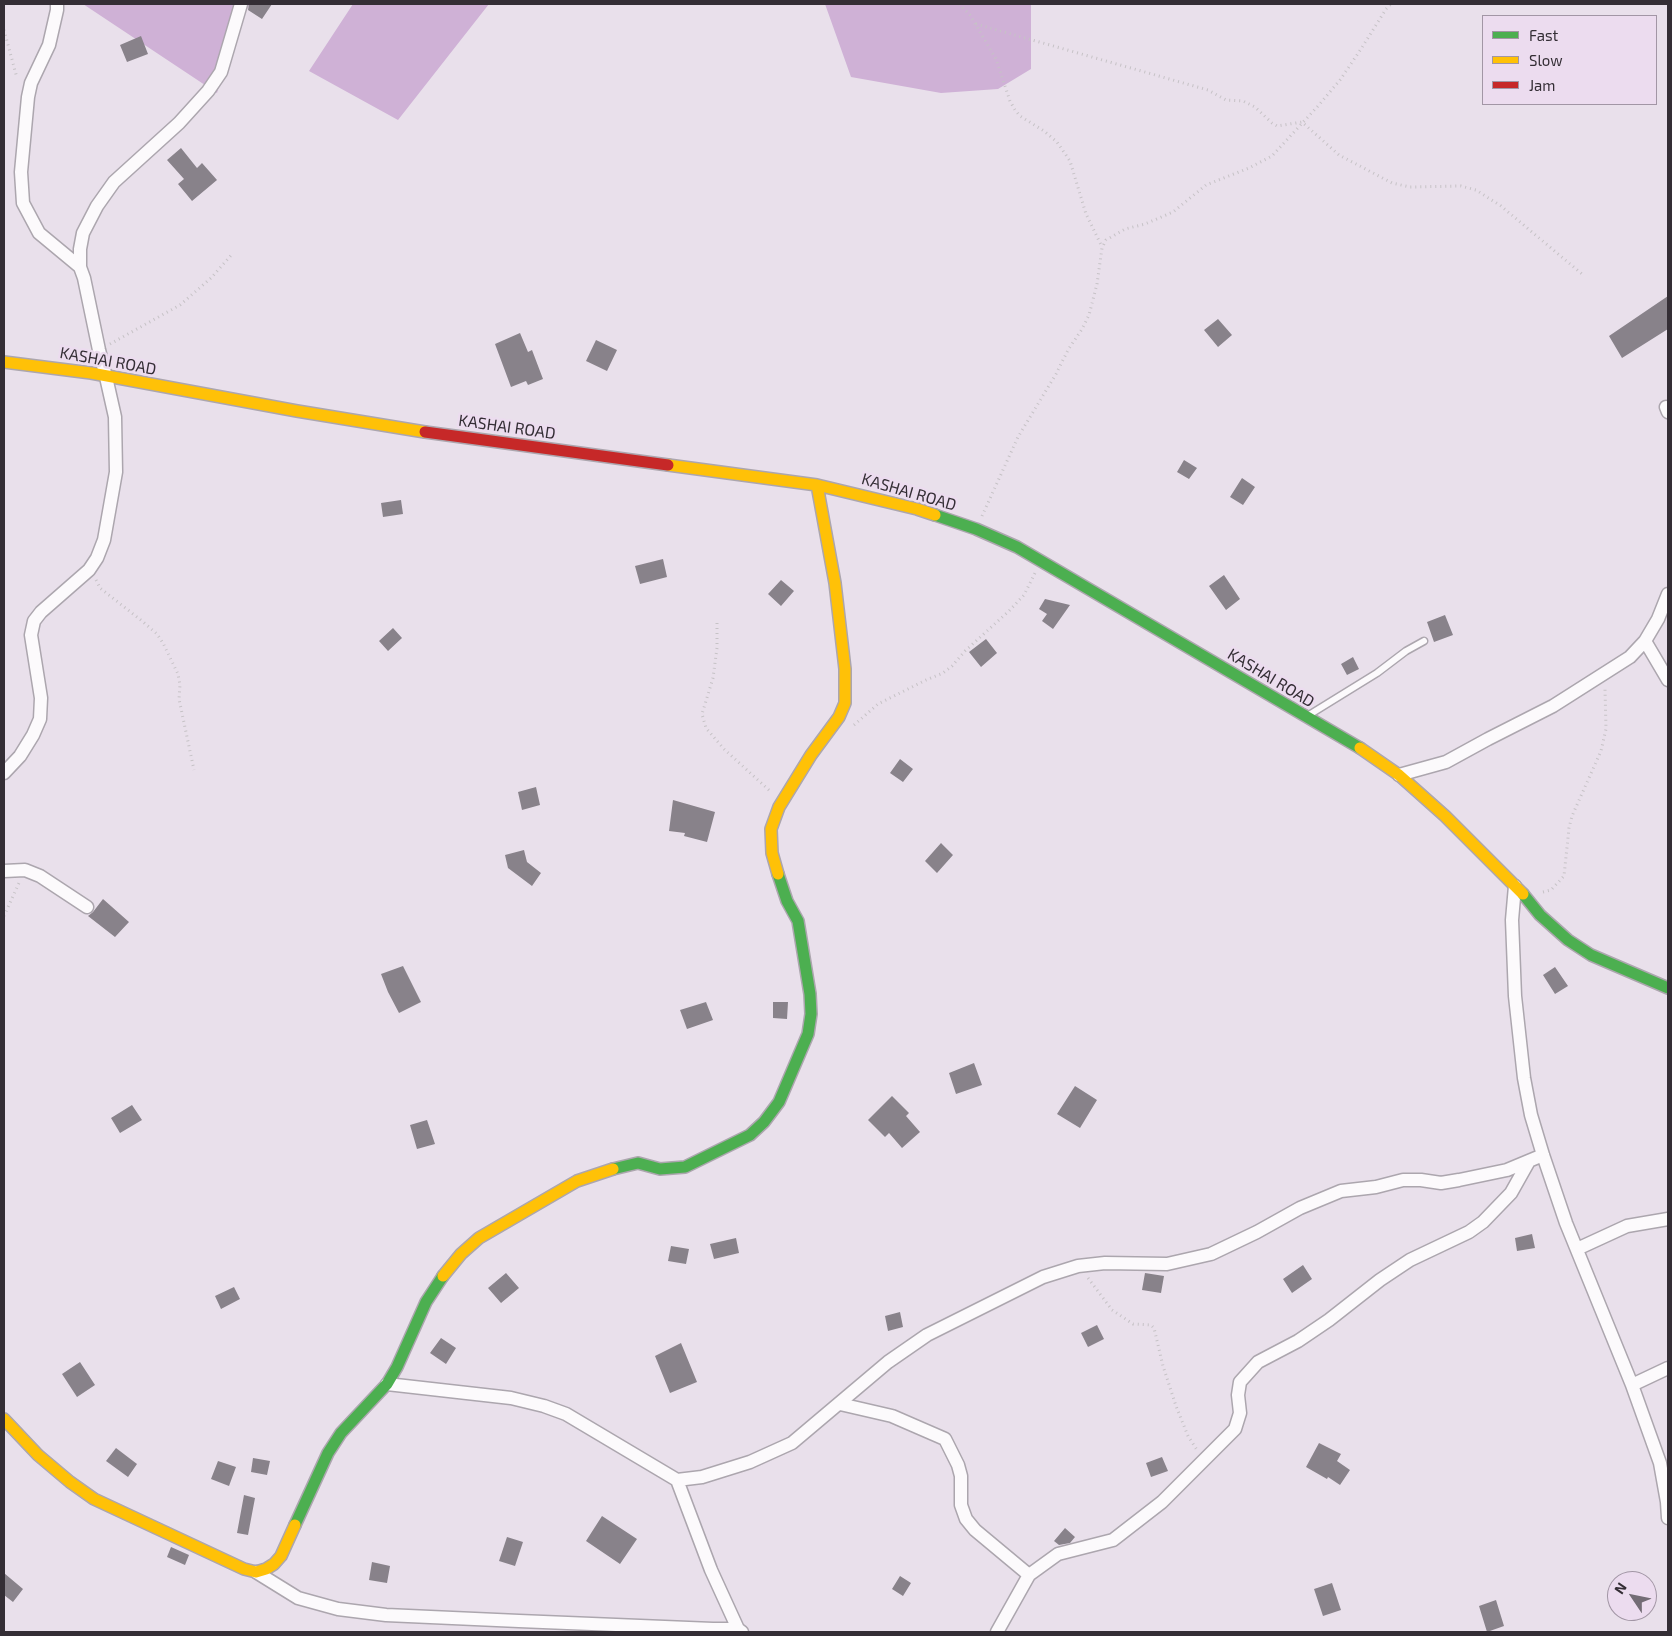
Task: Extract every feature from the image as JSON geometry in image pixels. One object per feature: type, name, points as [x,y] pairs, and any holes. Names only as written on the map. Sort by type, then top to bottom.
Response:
[{"type":"street","points":[[57,4],[49,45],[31,83],[28,97],[22,172],[22,203],[39,233],[80,267]]},
{"type":"street","points":[[4,773],[34,735],[40,719],[41,698],[31,635],[34,621],[41,612],[89,570],[97,558],[104,540],[116,472],[115,417],[80,267],[80,249],[83,233],[97,206],[114,182],[179,122],[208,92],[220,72],[240,4]]},
{"type":"street","name":"KASHAI ROAD","points":[[4,362],[91,373],[297,411],[450,436],[817,485],[917,509],[976,528],[1042,561],[1305,717],[1351,742],[1399,775],[1458,828],[1489,858],[1540,915],[1568,940],[1591,955],[1668,988]]},
{"type":"street","points":[[256,1572],[274,1564],[281,1556],[328,1453],[350,1421],[386,1384],[397,1367],[426,1302],[443,1275],[461,1254],[479,1238],[577,1181],[608,1170],[638,1163],[660,1168],[685,1167],[723,1149],[750,1135],[764,1122],[779,1102],[808,1034],[811,1014],[810,994],[798,921],[787,901],[772,853],[771,828],[782,801],[810,755],[838,717],[845,703],[846,690],[846,669],[835,584],[817,485]]},
{"type":"street","points":[[1399,775],[1446,762],[1553,706],[1630,657],[1645,641],[1658,619],[1668,594]]},
{"type":"street","points":[[1645,641],[1668,680]]},
{"type":"street","points":[[4,871],[25,870],[40,876],[87,907]]},
{"type":"street","points":[[1519,890],[1512,920],[1515,996],[1528,1099],[1543,1155],[1566,1223],[1632,1385],[1660,1463],[1668,1518]]},
{"type":"street","points":[[386,1384],[511,1398],[544,1406],[566,1414],[677,1480],[702,1477],[750,1462],[792,1443],[888,1362],[927,1335],[1043,1278],[1078,1266],[1105,1263],[1167,1264],[1211,1254],[1257,1232],[1300,1208],[1341,1191],[1403,1180],[1441,1183],[1459,1180],[1507,1170],[1543,1155]]},
{"type":"street","points":[[997,1632],[1029,1574],[1058,1554],[1113,1540],[1162,1502],[1235,1429],[1240,1413],[1238,1395],[1240,1382],[1258,1362],[1329,1320],[1380,1280],[1410,1260],[1469,1232],[1483,1222],[1511,1193],[1529,1161]]},
{"type":"street","points":[[1577,1249],[1627,1226],[1668,1219]]},
{"type":"street","points":[[1632,1385],[1668,1368]]},
{"type":"street","points":[[840,1404],[892,1416],[945,1439],[958,1465],[961,1476],[961,1505],[966,1519],[975,1530],[1029,1574]]},
{"type":"street","points":[[4,1419],[38,1456],[94,1499],[244,1569],[256,1572],[298,1598],[338,1609],[386,1615],[740,1631],[711,1570],[677,1480]]},
{"type":"lane","points":[[1305,717],[1424,641]]},
{"type":"path","points":[[959,4],[970,15],[996,59],[1010,101],[1015,110],[1020,116],[1044,131],[1057,142],[1070,161],[1086,214],[1102,248]]},
{"type":"path","points":[[976,528],[1018,437],[1086,322],[1097,284],[1102,248],[1106,240],[1125,229],[1145,224],[1173,212],[1206,184],[1249,168],[1272,156],[1340,80],[1391,4]]},
{"type":"path","points":[[976,24],[1208,90],[1226,100],[1243,101],[1255,107],[1272,123],[1278,126],[1302,122]]},
{"type":"path","points":[[4,30],[18,80]]},
{"type":"path","points":[[1302,122],[1339,155],[1392,183],[1410,187],[1460,186],[1476,190],[1501,206],[1582,274]]},
{"type":"path","points":[[99,350],[180,305],[211,278],[233,253]]},
{"type":"path","points":[[97,558],[94,577],[100,588],[156,634],[163,642],[178,674],[180,699],[194,770]]},
{"type":"path","points":[[850,728],[878,704],[926,680],[943,674],[1024,595],[1042,561]]},
{"type":"path","points":[[717,623],[717,648],[713,678],[702,714],[706,728],[724,749],[782,801]]},
{"type":"path","points":[[1519,890],[1539,893],[1551,890],[1564,876],[1568,834],[1572,816],[1601,751],[1606,729],[1604,700],[1607,672]]},
{"type":"path","points":[[4,916],[25,870]]},
{"type":"path","points":[[1078,1266],[1112,1310],[1133,1324],[1151,1325],[1154,1328],[1163,1366],[1176,1406],[1188,1436],[1204,1461]]},
{"type":"shaded area","points":[[83,4],[250,4],[235,30],[217,93]]},
{"type":"shaded area","points":[[353,4],[489,4],[398,120],[309,71]]},
{"type":"shaded area","points":[[825,4],[1031,4],[1031,69],[998,89],[941,93],[851,77]]},
{"type":"building","points":[[249,4],[272,4],[262,19],[248,10]]},
{"type":"building","points":[[141,36],[148,54],[127,62],[120,45]]},
{"type":"building","points":[[181,148],[197,168],[202,163],[217,180],[192,201],[178,184],[184,179],[167,160]]},
{"type":"building","points":[[1668,296],[1668,329],[1622,358],[1609,336]]},
{"type":"building","points":[[1218,319],[1232,335],[1218,347],[1204,330]]},
{"type":"building","points":[[520,333],[528,352],[532,350],[543,379],[528,385],[526,381],[511,387],[495,344]]},
{"type":"building","points":[[596,340],[617,350],[607,371],[586,361]]},
{"type":"building","points":[[1184,460],[1197,468],[1189,479],[1177,472]]},
{"type":"building","points":[[1242,478],[1255,487],[1243,505],[1230,497]]},
{"type":"building","points":[[401,500],[403,514],[383,517],[381,503]]},
{"type":"building","points":[[663,559],[667,577],[640,584],[635,566]]},
{"type":"building","points":[[1224,575],[1240,599],[1226,610],[1209,586]]},
{"type":"building","points":[[781,580],[794,591],[781,606],[768,594]]},
{"type":"building","points":[[1045,599],[1070,605],[1053,629],[1042,621],[1047,614],[1039,609]]},
{"type":"building","points":[[1445,615],[1453,635],[1434,642],[1427,622]]},
{"type":"building","points":[[393,628],[402,638],[388,651],[379,641]]},
{"type":"building","points":[[986,639],[997,653],[981,667],[969,652]]},
{"type":"building","points":[[1353,657],[1359,669],[1347,675],[1341,664]]},
{"type":"building","points":[[900,759],[913,769],[903,782],[890,773]]},
{"type":"building","points":[[536,787],[540,805],[522,810],[518,792]]},
{"type":"building","points":[[673,800],[715,812],[707,842],[684,836],[685,833],[669,831]]},
{"type":"building","points":[[941,843],[953,855],[937,873],[925,861]]},
{"type":"building","points":[[524,850],[527,862],[541,873],[532,886],[508,868],[505,855]]},
{"type":"building","points":[[103,899],[129,922],[115,937],[88,916]]},
{"type":"building","points":[[403,966],[421,1002],[399,1013],[381,974]]},
{"type":"building","points":[[1555,967],[1568,986],[1555,994],[1543,975]]},
{"type":"building","points":[[706,1002],[713,1020],[687,1029],[680,1010]]},
{"type":"building","points":[[773,1002],[788,1002],[787,1019],[773,1018]]},
{"type":"building","points":[[974,1063],[982,1085],[956,1094],[949,1073]]},
{"type":"building","points":[[1075,1086],[1097,1100],[1080,1128],[1057,1114]]},
{"type":"building","points":[[892,1096],[909,1113],[906,1116],[920,1132],[902,1148],[889,1133],[885,1137],[868,1120]]},
{"type":"building","points":[[132,1105],[142,1120],[120,1133],[111,1118]]},
{"type":"building","points":[[427,1120],[435,1144],[417,1149],[410,1125]]},
{"type":"building","points":[[1532,1234],[1535,1248],[1517,1251],[1515,1238]]},
{"type":"building","points":[[736,1238],[739,1253],[714,1259],[710,1244]]},
{"type":"building","points":[[671,1246],[689,1249],[686,1264],[668,1261]]},
{"type":"building","points":[[1303,1265],[1312,1279],[1292,1293],[1283,1279]]},
{"type":"building","points":[[506,1273],[519,1288],[501,1303],[488,1288]]},
{"type":"building","points":[[1145,1273],[1164,1276],[1161,1293],[1142,1290]]},
{"type":"building","points":[[234,1287],[240,1299],[221,1309],[215,1296]]},
{"type":"building","points":[[900,1312],[903,1327],[888,1331],[885,1316]]},
{"type":"building","points":[[1097,1325],[1104,1339],[1088,1347],[1081,1333]]},
{"type":"building","points":[[441,1338],[456,1348],[446,1364],[430,1353]]},
{"type":"building","points":[[681,1343],[697,1382],[670,1393],[655,1356]]},
{"type":"building","points":[[80,1362],[95,1385],[77,1397],[62,1374]]},
{"type":"building","points":[[1319,1443],[1341,1454],[1337,1461],[1350,1470],[1340,1485],[1306,1467]]},
{"type":"building","points":[[116,1448],[137,1464],[128,1477],[106,1461]]},
{"type":"building","points":[[1162,1457],[1168,1471],[1151,1477],[1146,1463]]},
{"type":"building","points":[[253,1458],[270,1461],[267,1475],[251,1472]]},
{"type":"building","points":[[218,1461],[236,1467],[229,1486],[211,1479]]},
{"type":"building","points":[[244,1495],[255,1498],[248,1535],[237,1533]]},
{"type":"building","points":[[602,1516],[637,1539],[620,1564],[586,1541]]},
{"type":"building","points":[[1065,1528],[1075,1537],[1070,1543],[1059,1545],[1054,1541]]},
{"type":"building","points":[[507,1537],[523,1542],[515,1566],[499,1561]]},
{"type":"building","points":[[171,1547],[189,1555],[185,1565],[167,1557]]},
{"type":"building","points":[[372,1562],[390,1566],[387,1583],[369,1580]]},
{"type":"building","points":[[4,1573],[23,1589],[13,1602],[4,1595]]},
{"type":"building","points":[[900,1576],[911,1583],[903,1596],[892,1589]]},
{"type":"building","points":[[1332,1583],[1341,1610],[1323,1616],[1314,1589]]},
{"type":"building","points":[[1496,1600],[1504,1626],[1487,1632],[1479,1606]]},
{"type":"traffic: fast","points":[[935,515],[976,529],[1017,547],[1360,748]]},
{"type":"traffic: fast","points":[[613,1169],[638,1163],[660,1169],[685,1167],[750,1135],[764,1122],[779,1102],[808,1034],[811,1014],[810,994],[798,921],[787,901],[778,874]]},
{"type":"traffic: fast","points":[[1523,894],[1540,915],[1568,940],[1591,955],[1668,988]]},
{"type":"traffic: fast","points":[[295,1525],[328,1453],[341,1433],[387,1384],[397,1367],[426,1302],[443,1276]]},
{"type":"traffic: slow","points":[[4,362],[91,373],[297,411],[425,432]]},
{"type":"traffic: slow","points":[[668,465],[817,485],[935,515]]},
{"type":"traffic: slow","points":[[778,874],[772,853],[771,829],[779,807],[811,755],[839,717],[845,703],[845,669],[835,583],[817,485]]},
{"type":"traffic: slow","points":[[1360,748],[1399,775],[1445,816],[1523,894]]},
{"type":"traffic: slow","points":[[443,1276],[461,1254],[479,1238],[577,1181],[613,1169]]},
{"type":"traffic: slow","points":[[4,1419],[38,1455],[94,1499],[244,1569],[256,1572],[274,1564],[281,1556],[295,1525]]},
{"type":"traffic: jam","points":[[425,432],[668,465]]}]
